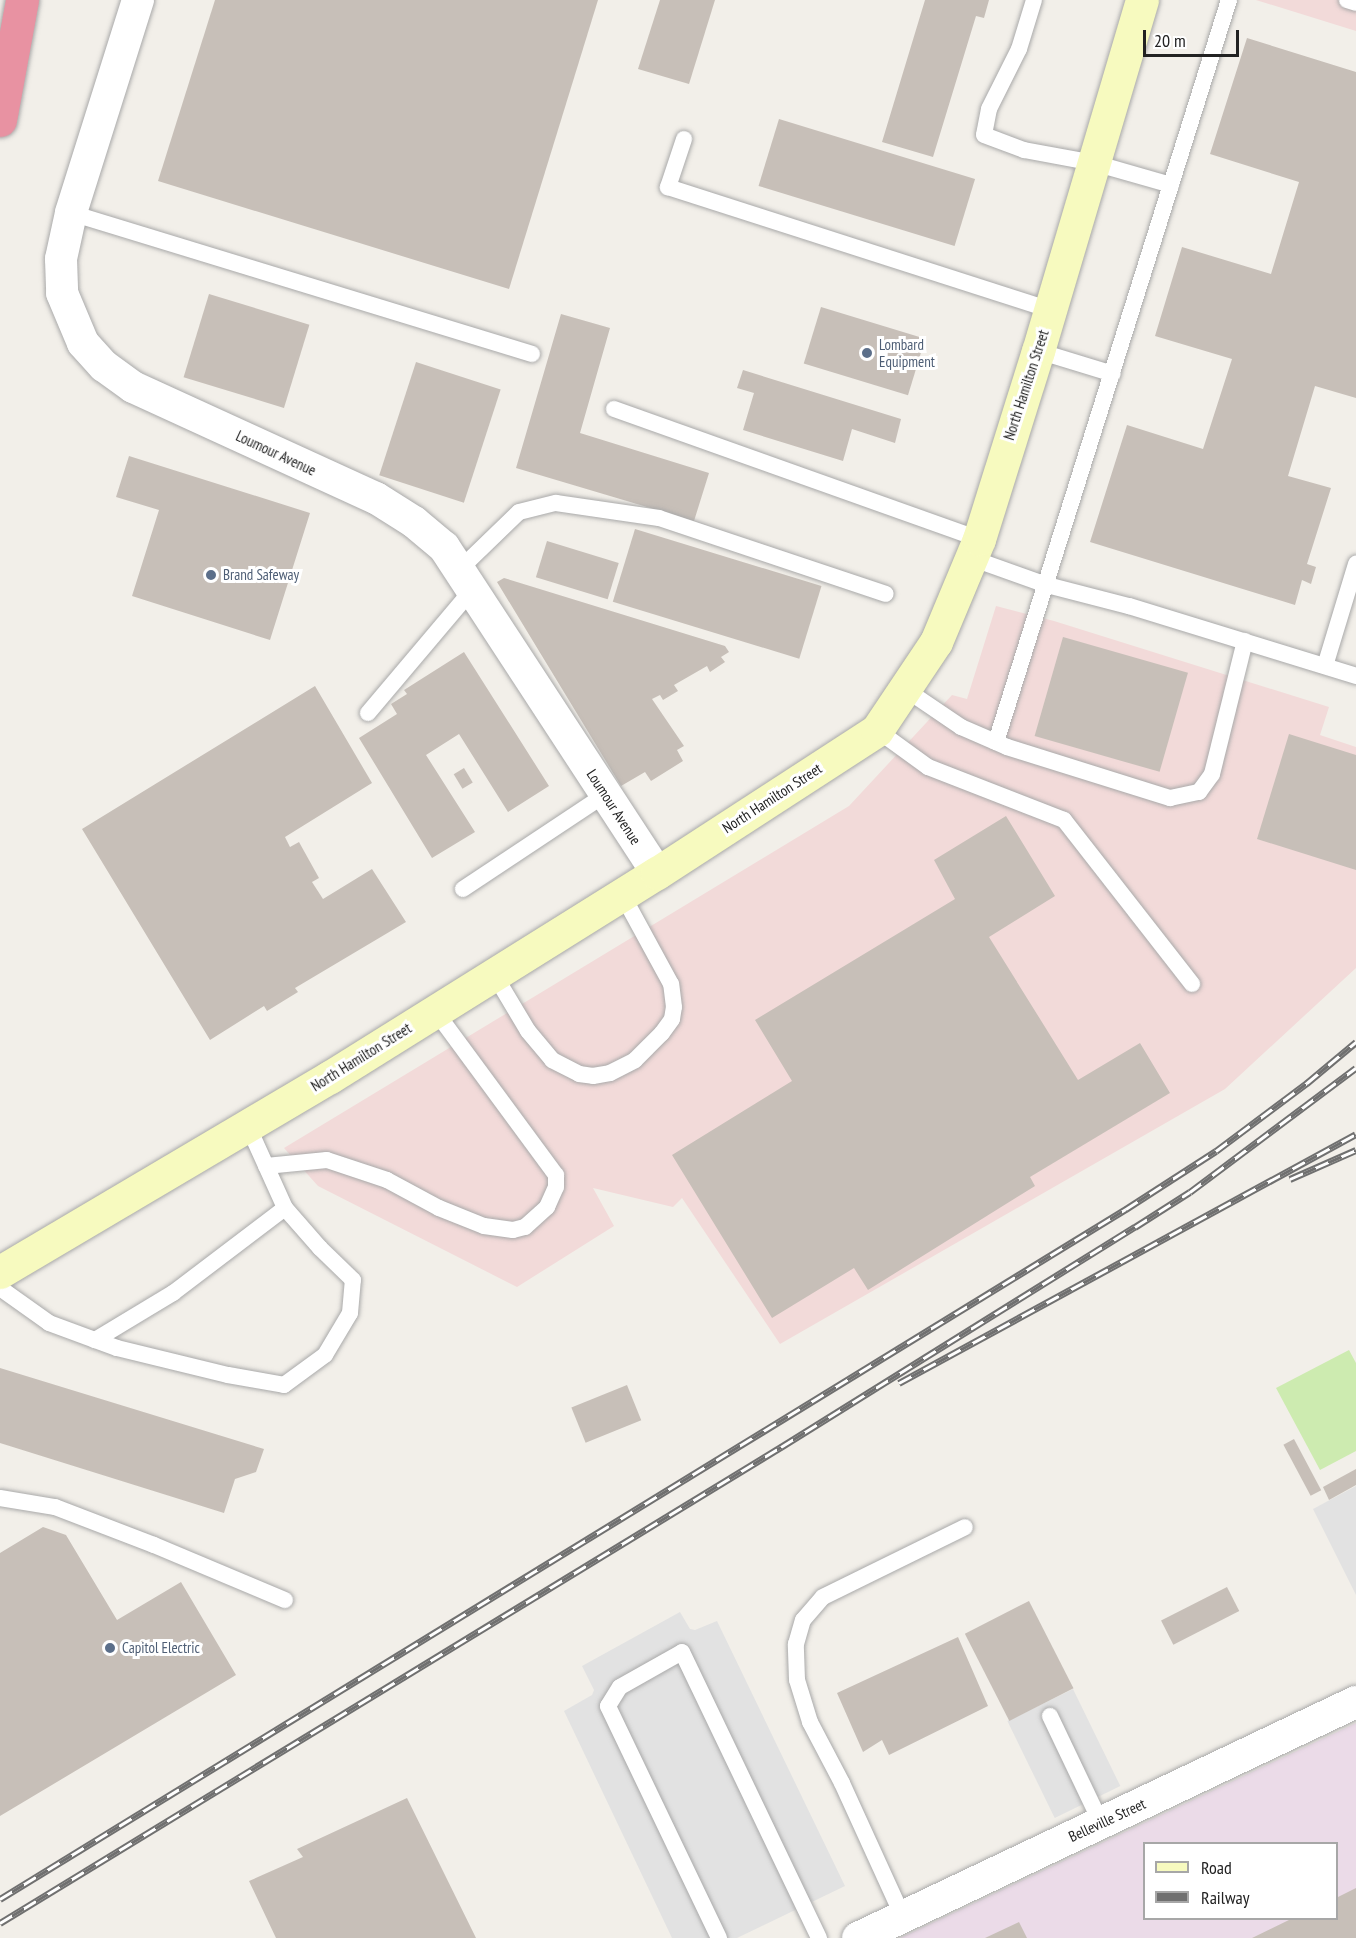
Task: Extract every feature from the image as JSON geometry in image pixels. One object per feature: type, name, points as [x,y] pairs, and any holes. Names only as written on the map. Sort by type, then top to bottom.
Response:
[{"type":"highway","points":[[0,120],[22,0]]},
{"type":"street","name":"Loumour Avenue","points":[[138,0],[71,213],[61,259],[62,293],[83,343],[104,366],[133,387],[376,498],[414,522],[444,547],[657,873]]},
{"type":"street","name":"North Hamilton Street","points":[[0,1272],[248,1126],[435,1011],[657,873],[877,730],[936,642],[975,548],[1038,351],[1142,0]]},
{"type":"street","name":"Belleville Street","points":[[868,1936],[903,1917],[1356,1702]]},
{"type":"lane","points":[[1034,0],[1019,49],[989,109],[984,135],[1024,150],[1094,163],[1171,185]]},
{"type":"lane","points":[[996,742],[1229,0]]},
{"type":"lane","points":[[1347,0],[1356,3]]},
{"type":"lane","points":[[684,139],[668,187],[1050,310]]},
{"type":"lane","points":[[71,213],[532,354]]},
{"type":"lane","points":[[1038,351],[1113,374]]},
{"type":"lane","points":[[614,409],[975,548],[1047,585],[1245,641],[1356,676]]},
{"type":"lane","points":[[368,713],[519,512],[556,503],[659,518],[886,594]]},
{"type":"lane","points":[[1325,666],[1356,564]]},
{"type":"lane","points":[[904,689],[962,728],[996,742],[1170,798],[1199,792],[1212,774],[1245,641]]},
{"type":"lane","points":[[877,730],[928,767],[1064,820],[1192,984]]},
{"type":"lane","points":[[463,889],[606,795]]},
{"type":"lane","points":[[494,974],[528,1030],[552,1060],[573,1071],[593,1076],[610,1074],[635,1060],[662,1034],[672,1019],[674,1007],[666,973],[622,894]]},
{"type":"lane","points":[[266,1166],[327,1160],[387,1180],[438,1208],[484,1226],[513,1230],[525,1227],[547,1208],[556,1187],[556,1175],[526,1139],[435,1011]]},
{"type":"lane","points":[[0,1288],[49,1323],[95,1340],[228,1375],[284,1384],[326,1354],[350,1313],[353,1280],[320,1248],[285,1208],[248,1126]]},
{"type":"lane","points":[[95,1340],[173,1293],[285,1208]]},
{"type":"lane","points":[[0,1498],[55,1507],[177,1554],[285,1600]]},
{"type":"lane","points":[[903,1917],[842,1783],[810,1722],[797,1680],[796,1644],[803,1620],[823,1597],[965,1527]]},
{"type":"lane","points":[[719,1938],[608,1706],[620,1687],[682,1652],[819,1938]]},
{"type":"lane","points":[[1050,1716],[1101,1823]]},
{"type":"shaded area","points":[[1256,0],[1356,0],[1356,31]]},
{"type":"shaded area","points":[[996,606],[1054,621],[1329,707],[1320,735],[1356,747],[1356,968],[1225,1089],[780,1344],[682,1198],[673,1207],[593,1188],[614,1226],[517,1287],[318,1186],[284,1148],[849,806],[952,695],[967,699]]},
{"type":"shaded area","points":[[1356,1486],[1356,1595],[1313,1509]]},
{"type":"shaded area","points":[[680,1612],[690,1629],[695,1630],[717,1621],[845,1886],[737,1938],[672,1938],[564,1711],[592,1695],[594,1690],[582,1666]]},
{"type":"shaded area","points":[[1073,1689],[1120,1786],[1055,1818],[1007,1721]]},
{"type":"shaded area","points":[[1356,1723],[1356,1938],[900,1938]]},
{"type":"green space","points":[[1349,1350],[1356,1363],[1356,1451],[1320,1470],[1276,1388]]},
{"type":"building","points":[[215,0],[598,0],[509,289],[158,181]]},
{"type":"building","points":[[660,0],[715,0],[689,84],[638,69]]},
{"type":"building","points":[[925,0],[989,0],[984,18],[976,16],[933,157],[882,142]]},
{"type":"building","points":[[1247,38],[1356,72],[1356,398],[1315,386],[1288,476],[1331,488],[1307,564],[1316,567],[1311,584],[1302,580],[1295,605],[1090,542],[1127,425],[1203,449],[1232,359],[1155,336],[1182,247],[1271,274],[1299,182],[1210,154]]},
{"type":"building","points":[[779,119],[975,179],[955,246],[759,186]]},
{"type":"building","points":[[209,294],[309,325],[284,408],[184,377]]},
{"type":"building","points":[[821,307],[925,339],[908,395],[804,363]]},
{"type":"building","points":[[561,314],[610,328],[580,433],[709,473],[694,521],[516,468]]},
{"type":"building","points":[[416,362],[501,390],[464,503],[379,475]]},
{"type":"building","points":[[743,370],[901,419],[895,443],[852,429],[843,461],[743,430],[754,393],[737,388]]},
{"type":"building","points":[[129,456],[310,513],[270,640],[132,596],[159,510],[116,497]]},
{"type":"building","points":[[635,529],[821,586],[799,659],[613,602]]},
{"type":"building","points":[[547,541],[619,563],[608,599],[536,577]]},
{"type":"building","points":[[504,578],[725,646],[729,652],[721,657],[725,662],[710,672],[707,666],[674,685],[678,691],[663,700],[660,695],[652,699],[684,746],[677,750],[683,761],[651,781],[645,772],[621,786],[497,582]]},
{"type":"building","points":[[1063,637],[1188,673],[1160,772],[1035,736]]},
{"type":"building","points":[[464,652],[549,786],[508,812],[459,734],[426,755],[475,832],[432,858],[359,738],[397,714],[391,704],[407,694],[404,690]]},
{"type":"building","points":[[315,686],[372,783],[285,837],[290,847],[299,842],[319,878],[312,882],[323,899],[372,869],[406,922],[295,988],[298,992],[267,1011],[264,1006],[210,1040],[82,829]]},
{"type":"building","points":[[1289,734],[1356,755],[1356,870],[1257,839]]},
{"type":"building","points":[[464,768],[473,783],[462,789],[454,774]]},
{"type":"building","points":[[1006,816],[1055,896],[989,937],[1078,1080],[1140,1043],[1170,1093],[1030,1177],[1035,1186],[868,1290],[854,1268],[772,1318],[672,1155],[792,1081],[755,1020],[955,899],[934,860]]},
{"type":"building","points":[[0,1368],[264,1449],[256,1472],[235,1479],[224,1513],[0,1443]]},
{"type":"building","points":[[627,1385],[641,1420],[586,1443],[571,1407]]},
{"type":"building","points":[[1294,1439],[1321,1490],[1311,1496],[1283,1445]]},
{"type":"building","points":[[1356,1469],[1356,1485],[1329,1500],[1323,1487]]},
{"type":"building","name":"Capitol Electric","points":[[43,1527],[66,1535],[117,1620],[181,1582],[236,1675],[0,1816],[0,1553]]},
{"type":"building","points":[[1227,1587],[1239,1611],[1173,1645],[1161,1621]]},
{"type":"building","points":[[1029,1601],[1073,1688],[1009,1721],[965,1634]]},
{"type":"building","points":[[958,1637],[988,1706],[889,1755],[882,1740],[863,1752],[837,1693]]},
{"type":"building","points":[[407,1798],[476,1938],[276,1938],[249,1881],[303,1857],[297,1849]]},
{"type":"building","points":[[1356,1888],[1356,1938],[1252,1938],[1289,1920],[1338,1920],[1338,1897]]},
{"type":"building","points":[[1019,1922],[1027,1938],[985,1938]]},
{"type":"railway","points":[[0,1899],[1126,1209],[1216,1151],[1307,1083],[1356,1042]]},
{"type":"railway","points":[[0,1923],[781,1447],[1135,1227],[1190,1192],[1356,1068]]},
{"type":"railway","points":[[899,1383],[1356,1134]]},
{"type":"railway","points":[[1290,1179],[1356,1150]]},
{"type":"place","name":"Lombard Equipment","points":[[867,353]]},
{"type":"place","name":"Brand Safeway","points":[[211,575]]},
{"type":"place","name":"Capitol Electric","points":[[110,1648]]}]
